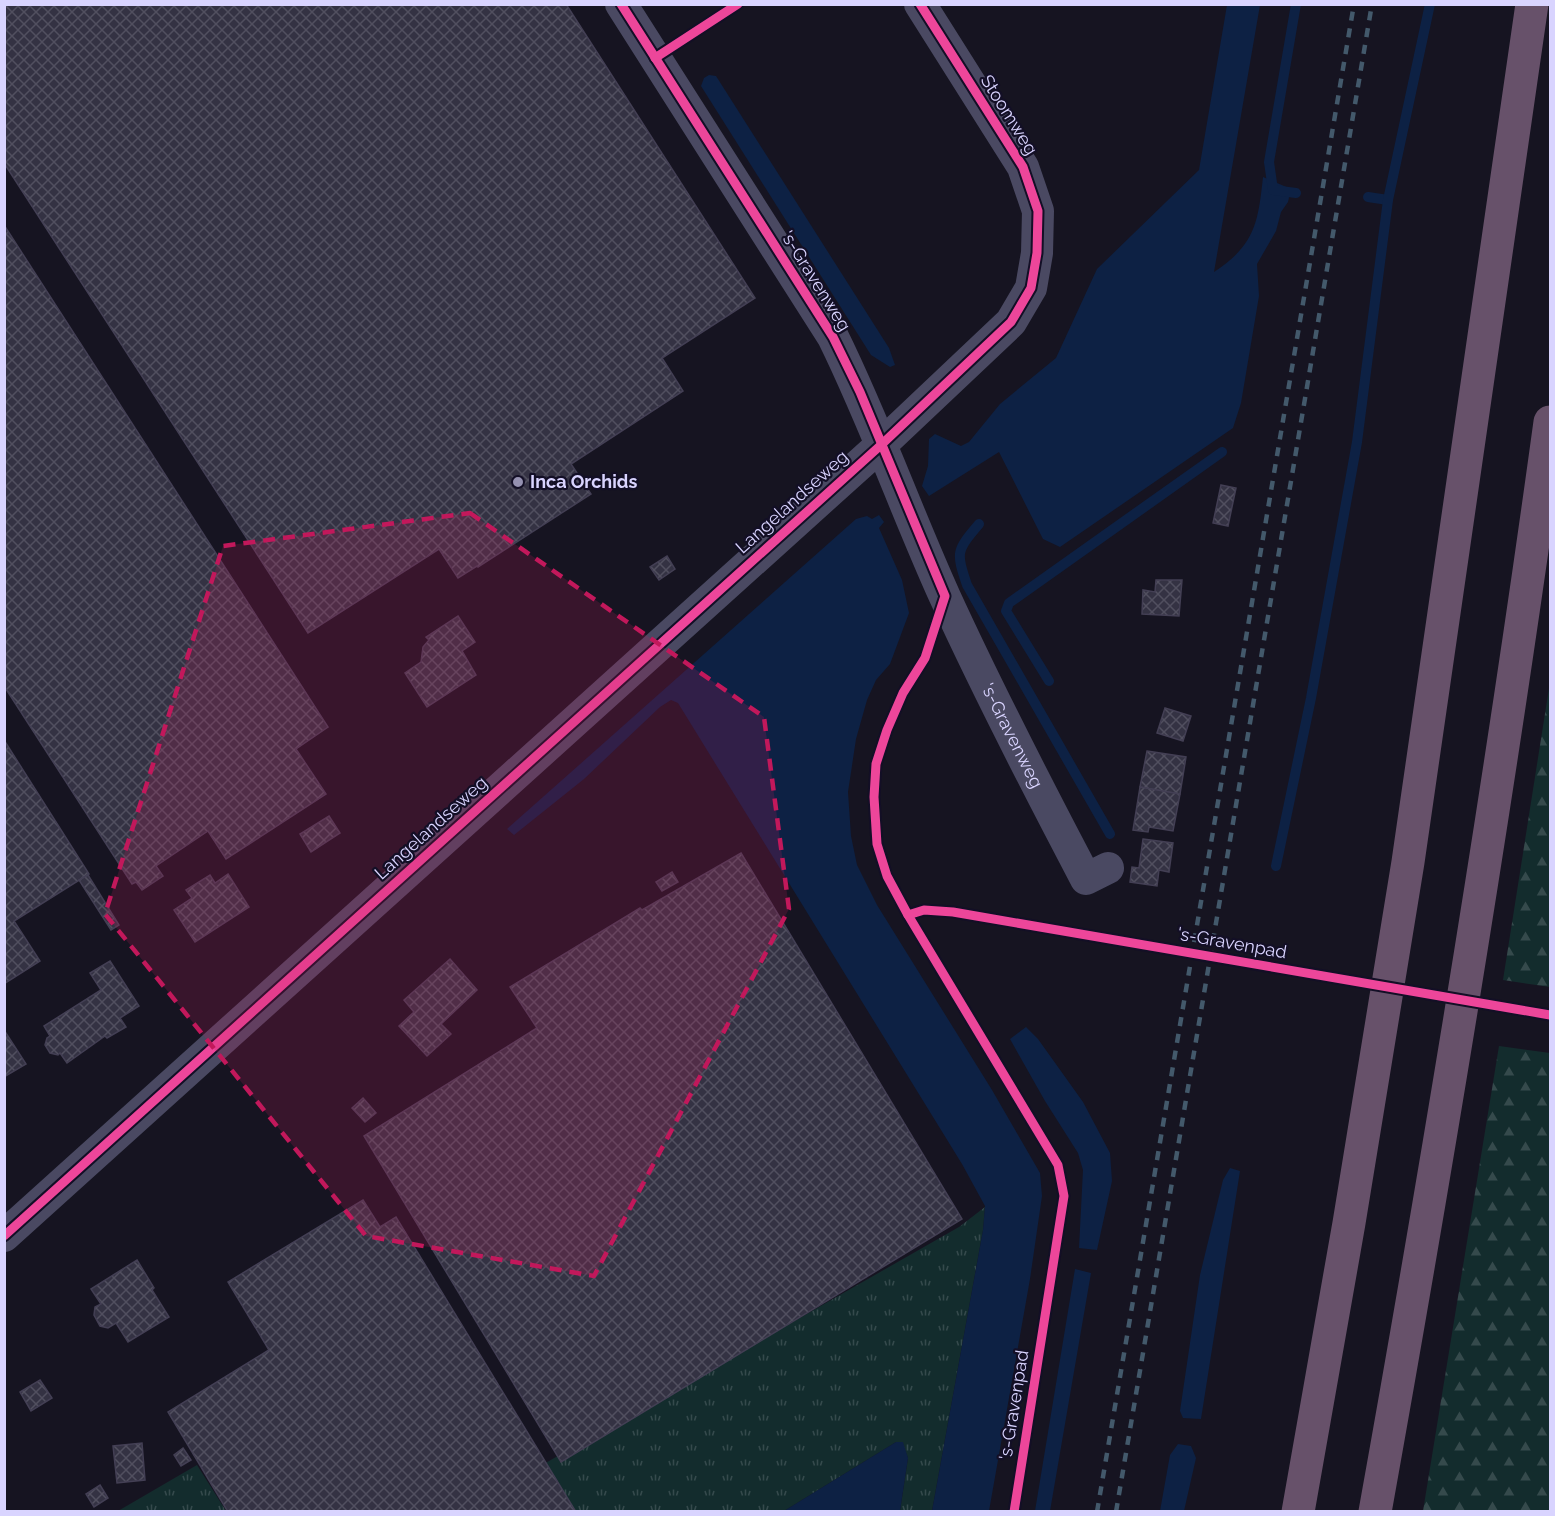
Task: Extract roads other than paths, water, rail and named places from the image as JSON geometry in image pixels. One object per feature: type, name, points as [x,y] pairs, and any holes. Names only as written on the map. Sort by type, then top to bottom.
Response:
[{"type":"highway","points":[[1298,1512],[1410,850],[1532,4]]},
{"type":"highway","points":[[1375,1512],[1413,1302],[1472,947],[1551,422]]},
{"type":"street","name":"'s-Gravenweg","points":[[621,4],[833,337],[860,392],[880,445],[945,596],[1009,731],[1086,879],[1108,868]]},
{"type":"street","name":"Stoomweg","points":[[880,445],[1011,322],[1031,288],[1038,253],[1038,212],[1023,166],[920,4]]},
{"type":"street","name":"Langelandseweg","points":[[4,1236],[880,445]]},
{"type":"water","points":[[1227,5],[1260,5],[1214,272],[1238,252],[1252,232],[1259,207],[1263,177],[1291,189],[1276,231],[1257,264],[1259,296],[1241,403],[1233,428],[1060,547],[1043,539],[999,452],[929,496],[922,486],[928,466],[929,439],[935,434],[961,446],[969,442],[1000,404],[1056,358],[1097,269],[1199,170]]},
{"type":"water","points":[[709,75],[716,76],[889,348],[895,365],[890,367],[871,355],[701,86],[704,78]]},
{"type":"water","points":[[879,515],[884,522],[879,528],[902,580],[909,613],[890,664],[876,680],[867,700],[856,739],[848,792],[851,836],[857,865],[877,905],[992,1090],[1040,1173],[1042,1196],[1030,1279],[989,1511],[932,1511],[983,1230],[985,1206],[962,1164],[678,703],[671,700],[660,707],[584,779],[514,835],[507,829],[856,519],[867,516],[872,519]]},
{"type":"water","points":[[1026,1027],[1038,1039],[1083,1102],[1110,1153],[1112,1181],[1097,1250],[1079,1248],[1083,1170],[1078,1153],[1010,1039]]},
{"type":"water","points":[[1230,1168],[1240,1171],[1201,1419],[1183,1418],[1180,1411],[1200,1275],[1223,1180]]},
{"type":"water","points":[[1075,1269],[1091,1273],[1050,1511],[1035,1511]]},
{"type":"water","points":[[896,1442],[903,1442],[908,1458],[900,1511],[784,1511]]},
{"type":"water","points":[[1178,1444],[1191,1446],[1196,1458],[1184,1511],[1160,1511],[1170,1455]]},
{"type":"waterway","points":[[1296,4],[1269,162],[1273,190],[1296,193]]},
{"type":"waterway","points":[[1276,866],[1311,698],[1357,442],[1388,200],[1430,4]]},
{"type":"waterway","points":[[1368,197],[1388,200]]},
{"type":"waterway","points":[[1049,681],[1006,611],[1009,603],[1222,452]]},
{"type":"waterway","points":[[979,524],[960,552],[967,585],[1110,834]]},
{"type":"railway","points":[[1097,1512],[1354,4]]},
{"type":"railway","points":[[1116,1512],[1372,4]]},
{"type":"place","name":"Inca Orchids","points":[[518,482]]}]
